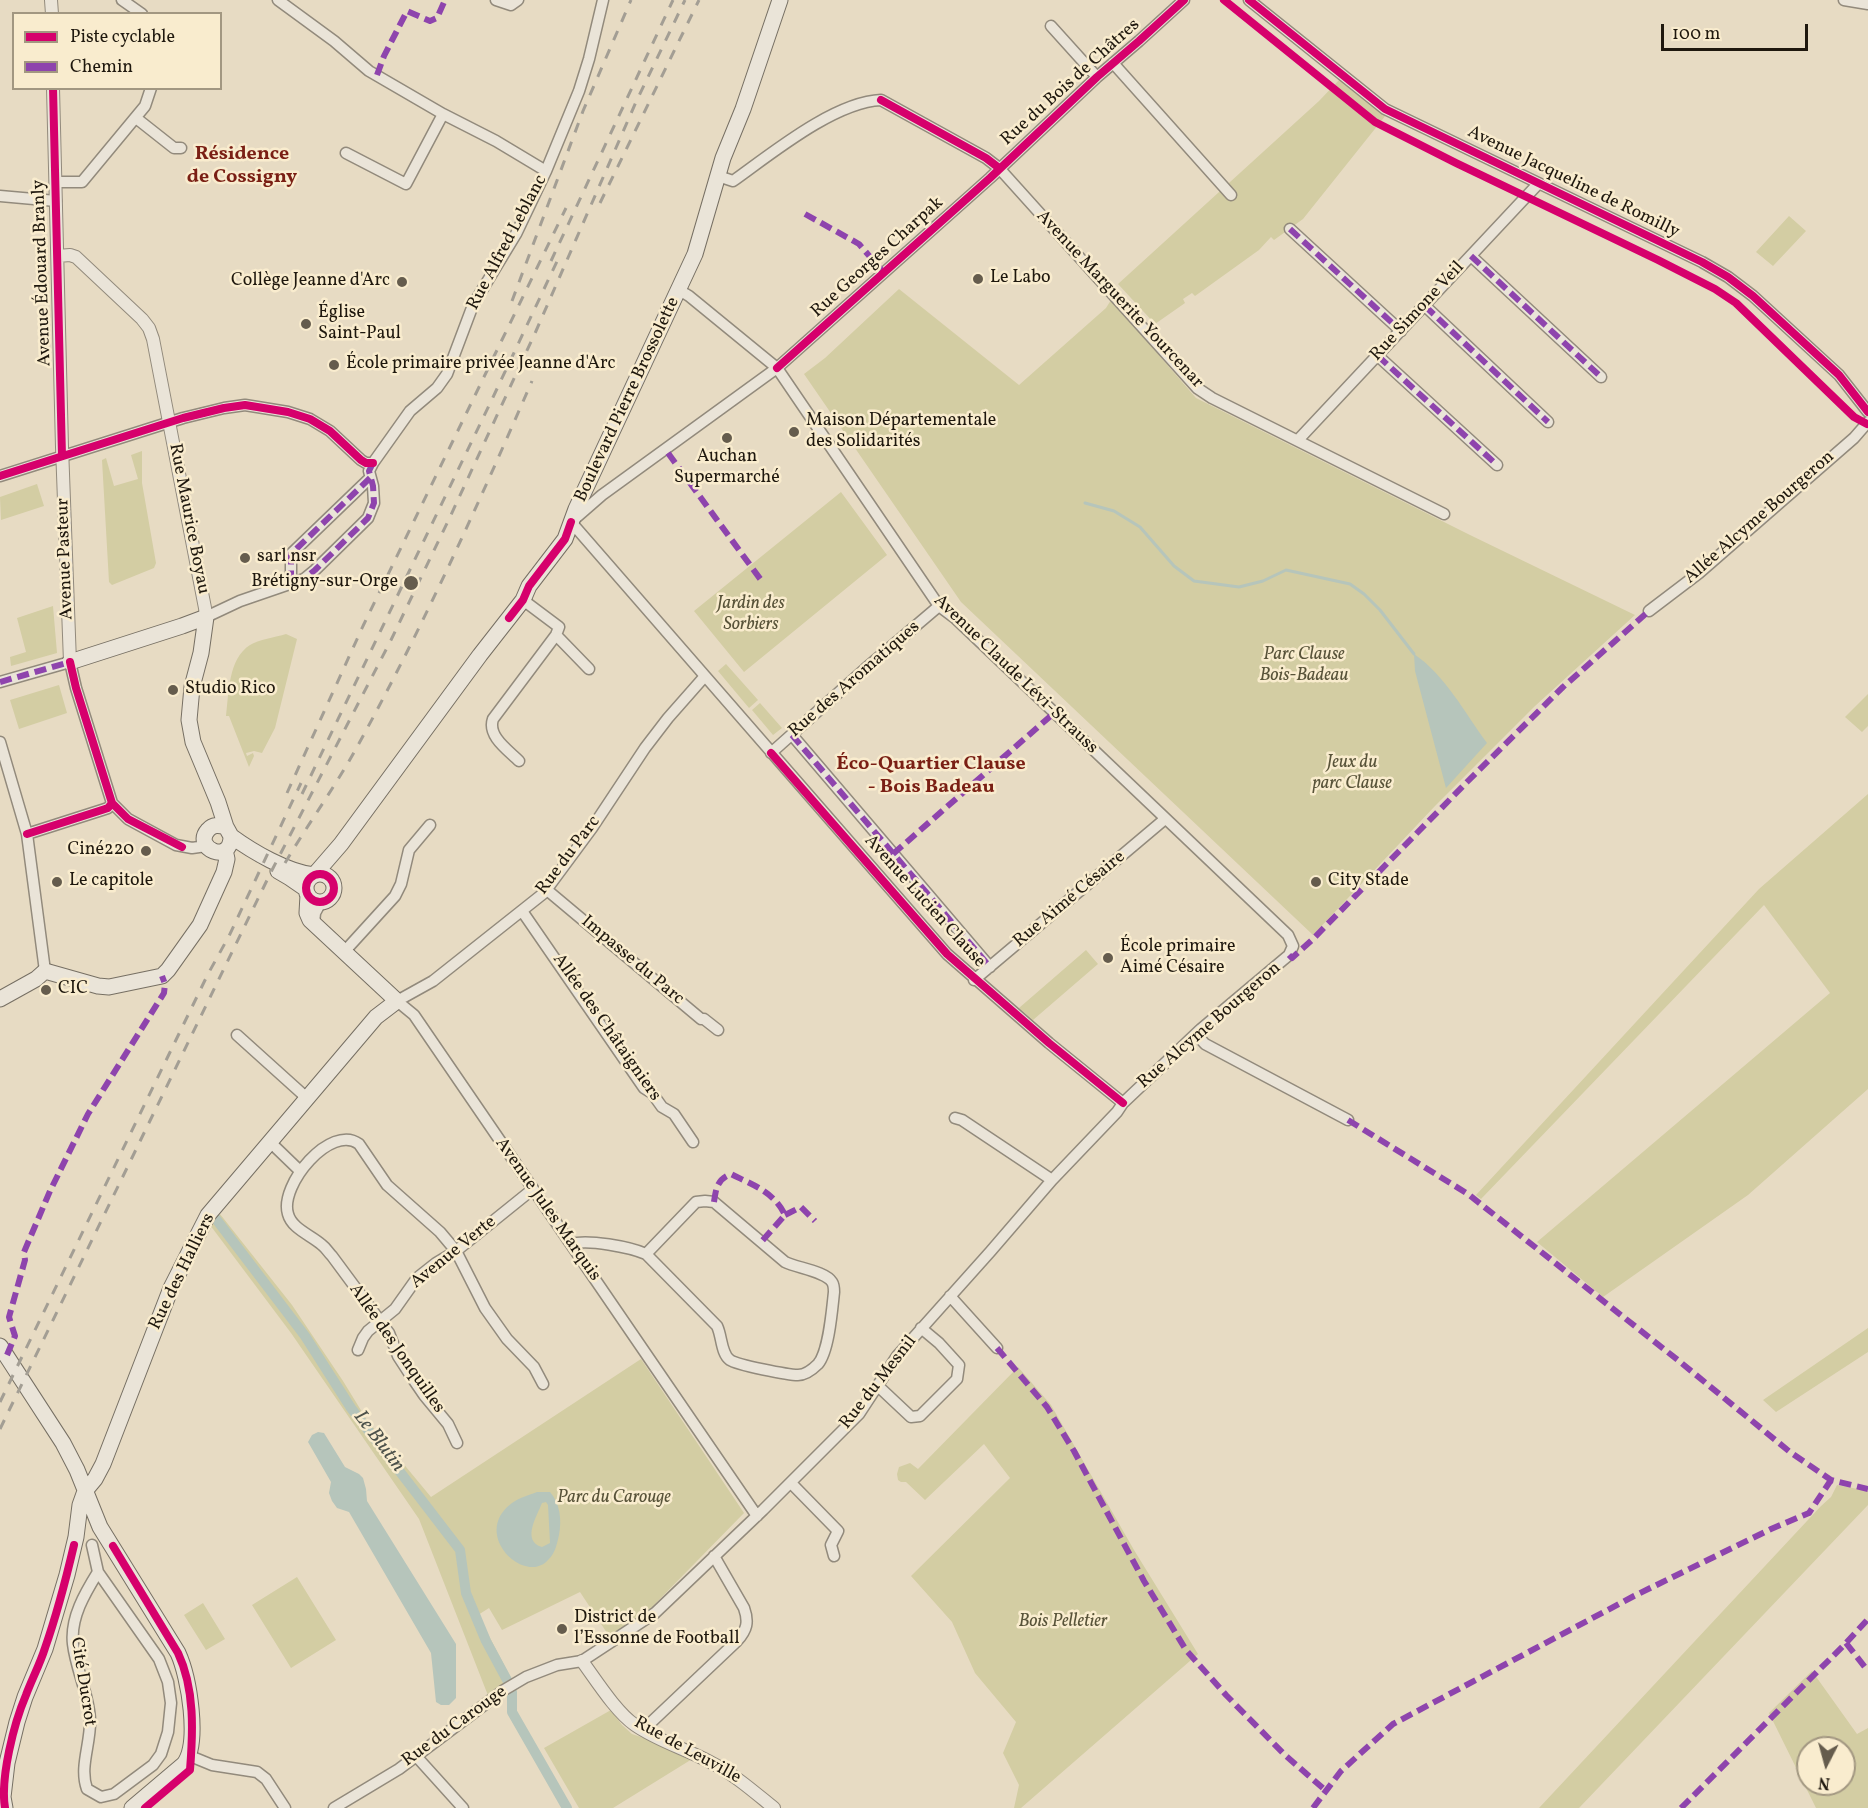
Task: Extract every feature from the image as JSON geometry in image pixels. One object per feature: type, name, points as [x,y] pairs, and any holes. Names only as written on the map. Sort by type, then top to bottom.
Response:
[{"type":"main road","name":"Boulevard Pierre Brossolette","points":[[314,874],[341,844],[523,600],[529,586],[565,539],[695,254],[718,176],[780,0]]},
{"type":"main road","points":[[0,999],[36,979],[45,971],[109,987],[162,976],[200,925],[219,880],[222,843],[218,802],[193,742],[189,720],[192,687],[201,653],[206,617],[70,662]]},
{"type":"main road","points":[[222,843],[253,850],[289,868],[326,875],[333,882],[333,892],[330,897],[311,896],[281,873],[222,843]]},
{"type":"main road","points":[[311,896],[307,880],[314,874]]},
{"type":"main road","name":"Avenue Jules Marquis","points":[[311,896],[307,913],[314,924],[397,1001]]},
{"type":"main road","name":"Rue des Halliers","points":[[85,1491],[103,1464],[171,1288],[212,1209],[376,1017],[397,1001]]},
{"type":"main road","points":[[0,1346],[63,1443],[99,1524],[183,1664],[191,1704],[190,1757],[132,1808]]},
{"type":"main road","points":[[95,1479],[99,1524]]},
{"type":"main road","points":[[5,1808],[4,1763],[25,1697],[45,1649],[76,1535],[80,1505],[85,1491]]},
{"type":"main road","points":[[76,1535],[99,1524]]},
{"type":"street","points":[[122,0],[136,12]]},
{"type":"street","points":[[278,0],[334,41],[369,71],[546,171]]},
{"type":"street","points":[[496,0],[511,5],[518,0]]},
{"type":"street","name":"Rue Alfred Leblanc","points":[[373,463],[410,411],[437,388],[447,374],[473,305],[516,234],[546,171],[590,59],[603,0]]},
{"type":"street","name":"Rue du Bois de Châtres","points":[[718,176],[732,181],[800,134],[831,116],[869,100],[881,100],[986,158],[999,168],[1184,0]]},
{"type":"street","name":"Avenue Jacqueline de Romilly","points":[[1249,0],[1385,109],[1702,262],[1728,278],[1753,296],[1815,352],[1839,375],[1868,411]]},
{"type":"street","points":[[1844,0],[1868,4]]},
{"type":"street","points":[[1051,26],[1097,77]]},
{"type":"street","points":[[1113,63],[1231,195]]},
{"type":"street","name":"Avenue Édouard Branly","points":[[53,90],[62,456]]},
{"type":"street","points":[[56,182],[82,182],[146,106],[150,90]]},
{"type":"street","points":[[346,153],[406,184],[443,114]]},
{"type":"street","points":[[136,118],[174,148],[181,148]]},
{"type":"street","name":"Rue Georges Charpak","points":[[571,522],[602,495],[777,368],[999,168]]},
{"type":"street","name":"Avenue Marguerite Yourcenar","points":[[999,168],[1197,388],[1212,398],[1444,514]]},
{"type":"street","name":"Rue Simone Veil","points":[[1298,440],[1538,184]]},
{"type":"street","points":[[0,196],[56,201]]},
{"type":"street","points":[[1290,229],[1401,331]]},
{"type":"street","name":"Rue Maurice Boyau","points":[[58,256],[76,257],[149,328],[170,422],[206,617]]},
{"type":"street","points":[[1471,256],[1601,377]]},
{"type":"street","name":"Avenue Claude Lévi-Strauss","points":[[679,290],[777,368],[939,606],[955,618],[1288,935],[1293,946]]},
{"type":"street","points":[[1425,306],[1548,422]]},
{"type":"street","points":[[1378,356],[1497,465]]},
{"type":"street","points":[[0,476],[170,422],[245,405],[299,415],[321,425],[361,460],[373,463],[369,471],[374,503],[368,518],[315,570],[303,579],[240,601],[206,617]]},
{"type":"street","name":"Allée Alcyme Bourgeron","points":[[1649,611],[1698,573],[1854,438],[1868,422]]},
{"type":"street","name":"Avenue Pasteur","points":[[62,456],[70,662]]},
{"type":"street","points":[[291,584],[291,554],[370,478]]},
{"type":"street","name":"Avenue Lucien Clause","points":[[571,522],[947,954],[1048,1043],[1123,1103]]},
{"type":"street","points":[[519,761],[498,740],[491,725],[559,630],[557,625],[523,600]]},
{"type":"street","name":"Rue des Aromatiques","points":[[771,753],[939,606]]},
{"type":"street","points":[[556,635],[589,669]]},
{"type":"street","points":[[0,682],[70,662],[112,803],[128,819],[176,845],[192,848],[222,843]]},
{"type":"street","name":"Rue du Parc","points":[[397,1001],[433,981],[547,890],[592,828],[645,748],[705,676]]},
{"type":"street","points":[[792,735],[990,967]]},
{"type":"street","points":[[0,742],[27,834],[45,971]]},
{"type":"street","points":[[27,834],[108,808],[112,803]]},
{"type":"street","name":"Rue Aimé Césaire","points":[[974,980],[1165,819]]},
{"type":"street","points":[[344,952],[394,896],[401,884],[409,850],[430,825]]},
{"type":"street","name":"Impasse du Parc","points":[[547,890],[700,1018],[718,1030]]},
{"type":"street","name":"Allée des Châtaigniers","points":[[522,910],[644,1088],[652,1093],[662,1107],[674,1114],[693,1142]]},
{"type":"street","name":"Rue Alcyme Bourgeron","points":[[1123,1103],[1196,1034],[1289,956],[1293,946]]},
{"type":"street","name":"Avenue Jules Marquis","points":[[397,1001],[414,1016],[757,1516]]},
{"type":"street","points":[[1196,1034],[1205,1044],[1348,1120]]},
{"type":"street","points":[[237,1035],[308,1099]]},
{"type":"street","name":"Rue du Mesnil","points":[[582,1661],[655,1613],[791,1483],[859,1414],[897,1356],[1123,1103]]},
{"type":"street","points":[[955,1118],[962,1120],[1052,1180]]},
{"type":"street","points":[[270,1142],[299,1170],[315,1154],[338,1141],[354,1140],[364,1150],[387,1185],[440,1232],[456,1251],[485,1308],[507,1339],[534,1367],[543,1384]]},
{"type":"street","name":"Allée des Jonquilles","points":[[299,1170],[286,1205],[290,1219],[294,1225],[322,1245],[332,1256],[389,1333],[398,1356],[424,1395],[448,1424],[457,1443]]},
{"type":"street","name":"Avenue Verte","points":[[358,1350],[363,1338],[379,1321],[395,1309],[417,1278],[456,1251],[533,1189]]},
{"type":"street","points":[[571,1244],[578,1242],[596,1244],[638,1250],[646,1254],[717,1326],[725,1353],[730,1360],[798,1375],[818,1364],[825,1353],[834,1292],[832,1282],[825,1276],[785,1262],[714,1202],[696,1202],[646,1254]]},
{"type":"street","points":[[950,1296],[997,1348]]},
{"type":"street","points":[[878,1386],[911,1417],[916,1418],[957,1378],[959,1365],[939,1343],[921,1328]]},
{"type":"street","points":[[791,1483],[838,1531],[831,1545],[834,1556]]},
{"type":"street","points":[[76,1535],[92,1545],[99,1524]]},
{"type":"street","name":"Cité Ducrot","points":[[92,1545],[98,1572],[159,1659],[168,1682],[171,1703],[168,1732],[157,1761],[114,1794],[101,1797],[87,1788],[84,1778],[90,1719],[87,1697],[73,1646],[76,1617],[81,1602],[98,1572]]},
{"type":"street","points":[[643,1730],[737,1641],[746,1629],[747,1617],[744,1608],[714,1556]]},
{"type":"street","name":"Rue de Leuville","points":[[582,1661],[616,1706],[635,1725],[731,1773],[774,1808]]},
{"type":"street","name":"Rue du Carouge","points":[[334,1808],[399,1769],[504,1690],[526,1677],[557,1665],[582,1661]]},
{"type":"street","points":[[416,1756],[463,1808]]},
{"type":"street","points":[[190,1757],[212,1765],[257,1772],[266,1779],[285,1808]]},
{"type":"green space","points":[[1340,79],[1386,115],[1303,219],[1274,240],[1271,237],[1259,250],[1195,296],[1192,293],[1183,299],[1185,303],[1155,324],[1118,284],[1319,101]]},
{"type":"green space","points":[[1789,216],[1806,231],[1773,266],[1756,252]]},
{"type":"green space","name":"Parc Clause Bois-Badeau","points":[[899,289],[1019,385],[1106,308],[1111,300],[1196,398],[1635,615],[1535,706],[1435,806],[1313,935],[961,602],[804,374],[825,358]]},
{"type":"green space","points":[[142,451],[142,483],[156,563],[154,568],[112,585],[109,582],[102,460],[106,458],[114,486],[138,479],[131,455]]},
{"type":"green space","points":[[37,484],[44,506],[1,520],[0,497]]},
{"type":"green space","name":"Jardin des Sorbiers","points":[[841,492],[887,555],[744,672],[694,611]]},
{"type":"green space","points":[[53,606],[57,653],[11,666],[10,657],[26,652],[17,618]]},
{"type":"green space","points":[[286,634],[297,639],[275,728],[262,753],[254,751],[246,753],[247,756],[253,753],[254,756],[249,767],[229,716],[226,716],[231,677],[237,659],[250,645]]},
{"type":"green space","points":[[726,664],[758,700],[749,708],[718,671]]},
{"type":"green space","points":[[59,685],[67,713],[19,729],[10,700]]},
{"type":"green space","points":[[1868,694],[1868,726],[1862,732],[1845,717]]},
{"type":"green space","points":[[760,703],[782,728],[773,735],[752,710]]},
{"type":"green space","points":[[1868,794],[1868,1089],[1748,1195],[1603,1297],[1537,1242],[1830,993],[1764,905],[1481,1199],[1476,1195],[1759,889]]},
{"type":"green space","points":[[1086,950],[1098,964],[1033,1020],[1019,1008]]},
{"type":"green space","name":"Parc du Carouge","points":[[220,1214],[292,1305],[367,1420],[431,1497],[641,1359],[744,1513],[649,1610],[609,1636],[580,1592],[502,1630],[489,1608],[478,1615],[512,1680],[489,1698],[419,1519],[291,1333],[210,1225]]},
{"type":"green space","points":[[1868,1328],[1868,1352],[1776,1412],[1763,1400]]},
{"type":"green space","name":"Bois Pelletier","points":[[1018,1367],[1051,1405],[1134,1550],[1198,1654],[1021,1808],[1014,1808],[1019,1785],[1003,1753],[1016,1722],[975,1673],[952,1622],[911,1576],[1010,1478],[984,1444],[925,1500],[906,1482],[898,1480],[897,1474],[899,1467],[910,1463],[918,1469]]},
{"type":"green space","points":[[1837,1485],[1868,1491],[1868,1505],[1579,1808],[1539,1808],[1831,1497]]},
{"type":"green space","points":[[297,1577],[336,1640],[291,1668],[252,1605]]},
{"type":"green space","points":[[203,1603],[225,1639],[206,1650],[184,1615]]},
{"type":"green space","points":[[1812,1671],[1857,1734],[1868,1728],[1868,1808],[1816,1808],[1810,1796],[1856,1796],[1856,1736],[1796,1736],[1796,1768],[1769,1713]]},
{"type":"green space","points":[[611,1710],[632,1734],[697,1756],[613,1808],[579,1808],[544,1748]]},
{"type":"shaded area","points":[[1414,654],[1445,683],[1487,743],[1446,788],[1415,671]]},
{"type":"shaded area","points":[[318,1432],[324,1433],[345,1467],[363,1478],[367,1501],[456,1644],[456,1698],[449,1705],[436,1702],[431,1653],[349,1512],[337,1508],[332,1501],[329,1493],[331,1482],[308,1442],[312,1435]]},
{"type":"shaded area","points":[[537,1492],[550,1492],[553,1496],[559,1512],[560,1529],[550,1558],[538,1566],[527,1566],[515,1562],[506,1553],[499,1542],[497,1529],[501,1515],[512,1503]],"holes":[[[546,1502],[550,1543],[542,1547],[536,1544],[531,1534],[542,1503]]]},
{"type":"waterway","points":[[1085,503],[1114,511],[1140,527],[1174,566],[1194,581],[1239,587],[1263,581],[1286,570],[1350,584],[1380,610],[1414,654]]},
{"type":"waterway","name":"Le Blutin","points":[[216,1219],[305,1336],[351,1408],[460,1550],[466,1593],[486,1641],[507,1680]]},
{"type":"waterway","name":"Le Blutin","points":[[512,1692],[512,1712],[567,1808]]},
{"type":"railway","points":[[512,301],[583,111],[631,0]]},
{"type":"railway","points":[[551,261],[673,0]]},
{"type":"railway","points":[[0,1429],[271,872],[391,640],[450,517],[536,331],[636,102],[685,0]]},
{"type":"railway","points":[[600,203],[699,0]]},
{"type":"railway","points":[[287,793],[363,626],[566,208]]},
{"type":"railway","points":[[302,794],[560,255]]},
{"type":"railway","points":[[285,863],[349,762],[381,702],[427,612],[532,381]]},
{"type":"railway","points":[[0,1402],[208,974],[229,936],[301,783]]},
{"type":"marked path","points":[[377,75],[407,11],[430,21],[437,18],[445,0]]},
{"type":"marked path","points":[[805,214],[859,244],[884,273]]},
{"type":"marked path","points":[[1290,229],[1401,331]]},
{"type":"marked path","points":[[1471,256],[1601,377]]},
{"type":"marked path","points":[[1425,306],[1548,422]]},
{"type":"marked path","points":[[1378,356],[1497,465]]},
{"type":"marked path","points":[[668,453],[761,580]]},
{"type":"marked path","points":[[370,478],[291,554],[291,584],[304,579],[315,570],[368,518],[374,503],[369,471],[373,463]]},
{"type":"marked path","points":[[1289,955],[1292,958],[1312,940],[1563,687],[1649,611]]},
{"type":"marked path","points":[[0,682],[70,662]]},
{"type":"marked path","points":[[893,854],[1054,713]]},
{"type":"marked path","points":[[792,735],[990,967]]},
{"type":"marked path","points":[[7,1355],[15,1336],[9,1317],[25,1260],[24,1252],[50,1191],[88,1114],[164,993],[165,984],[162,976]]},
{"type":"marked path","points":[[1348,1120],[1468,1194],[1790,1452],[1831,1480],[1868,1489]]},
{"type":"marked path","points":[[714,1202],[720,1182],[731,1174],[769,1195],[785,1215],[762,1241]]},
{"type":"marked path","points":[[785,1215],[801,1207],[815,1221]]},
{"type":"marked path","points":[[997,1348],[1047,1407],[1074,1451],[1144,1581],[1186,1650],[1285,1755],[1325,1790]]},
{"type":"marked path","points":[[1313,1808],[1341,1771],[1393,1724],[1634,1596],[1771,1529],[1809,1513],[1831,1480]]},
{"type":"marked path","points":[[1681,1808],[1868,1619]]},
{"type":"marked path","points":[[1846,1643],[1868,1671]]},
{"type":"cycle path","points":[[777,368],[990,178],[1097,77],[1184,0]]},
{"type":"cycle path","points":[[1224,0],[1375,122],[1715,289],[1736,303],[1854,417],[1867,424]]},
{"type":"cycle path","points":[[1249,0],[1385,109],[1702,262],[1728,277],[1753,296],[1839,375],[1868,412]]},
{"type":"cycle path","points":[[53,90],[62,456]]},
{"type":"cycle path","points":[[881,100],[986,158],[999,168]]},
{"type":"cycle path","points":[[0,476],[183,418],[245,405],[288,412],[310,419],[330,431],[361,460],[373,463]]},
{"type":"cycle path","points":[[509,618],[523,600],[529,586],[565,539],[571,522]]},
{"type":"cycle path","points":[[70,662],[112,803],[128,819],[182,847]]},
{"type":"cycle path","points":[[771,753],[947,954],[1049,1043],[1123,1103]]},
{"type":"cycle path","points":[[27,834],[108,808],[112,803]]},
{"type":"cycle path","points":[[320,874],[330,878],[334,888],[330,898],[320,902],[310,898],[306,888],[310,878],[320,874]]},
{"type":"cycle path","points":[[5,1808],[4,1782],[13,1735],[21,1707],[41,1660],[61,1597],[74,1545]]},
{"type":"cycle path","points":[[113,1546],[178,1653],[184,1667],[192,1711],[190,1770],[145,1808]]},
{"type":"place","name":"Le Labo","points":[[978,279]]},
{"type":"place","name":"Collège Jeanne d'Arc","points":[[402,282]]},
{"type":"place","name":"Église Saint-Paul","points":[[306,324]]},
{"type":"place","name":"École primaire privée Jeanne d'Arc","points":[[334,365]]},
{"type":"place","name":"Maison Départementale des Solidarités","points":[[794,432]]},
{"type":"place","name":"Auchan Supermarché","points":[[727,438]]},
{"type":"place","name":"sarl nsr","points":[[245,558]]},
{"type":"place","name":"Brétigny-sur-Orge","points":[[411,583]]},
{"type":"place","name":"Studio Rico","points":[[173,690]]},
{"type":"place","name":"Ciné220","points":[[146,851]]},
{"type":"place","name":"Le capitole","points":[[57,882]]},
{"type":"place","name":"City Stade","points":[[1316,882]]},
{"type":"place","name":"École primaire Aimé Césaire","points":[[1108,958]]},
{"type":"place","name":"CIC","points":[[46,990]]},
{"type":"place","name":"District de l’Essonne de Football","points":[[562,1629]]},
{"type":"district","name":"Résidence de Cossigny","points":[[242,166]]},
{"type":"district","name":"Éco-Quartier Clause - Bois Badeau","points":[[931,776]]},
{"type":"park label","name":"Jeux du parc Clause","points":[[1352,774]]}]
